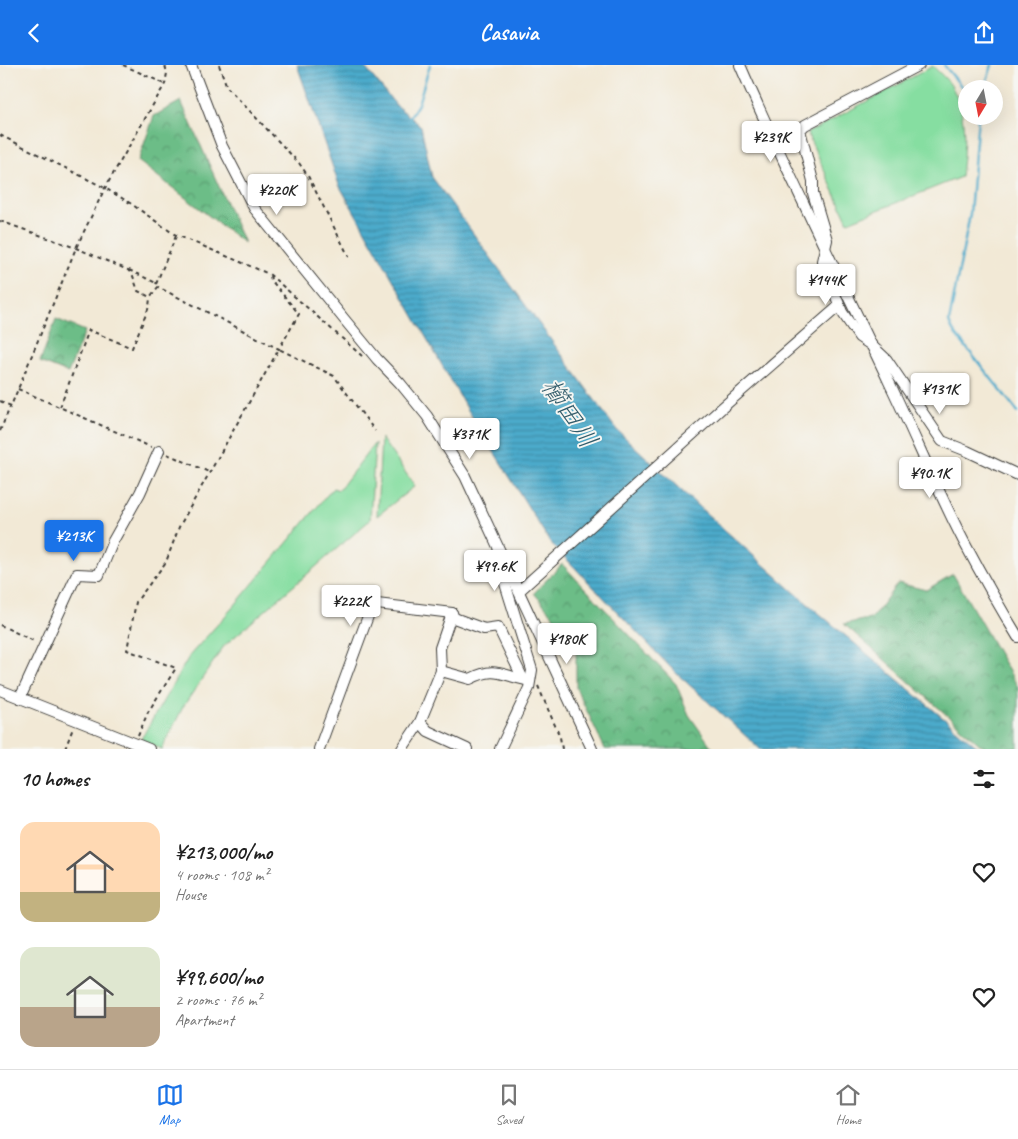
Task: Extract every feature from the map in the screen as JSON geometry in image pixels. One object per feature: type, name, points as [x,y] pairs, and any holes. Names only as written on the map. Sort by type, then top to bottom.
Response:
[{"type":"street","points":[[191,65],[222,146],[254,208],[377,359],[421,409],[465,476],[498,546],[523,588],[592,749]]},
{"type":"street","points":[[740,65],[825,251],[963,540],[1018,637]]},
{"type":"street","points":[[919,65],[805,125],[800,130],[813,193],[827,240],[822,261],[839,306],[859,337],[887,360],[942,441],[1018,475]]},
{"type":"street","points":[[523,588],[691,436],[839,306]]},
{"type":"street","points":[[20,697],[77,575],[99,575],[113,541],[140,493],[159,451]]},
{"type":"street","points":[[498,546],[498,561],[529,677],[500,749]]},
{"type":"street","points":[[319,749],[371,608],[377,604],[452,613]]},
{"type":"street","points":[[452,613],[454,619],[484,629],[498,627],[529,677]]},
{"type":"street","points":[[402,749],[420,722],[441,671],[440,648],[452,613]]},
{"type":"street","points":[[441,671],[470,679],[492,672],[529,677]]},
{"type":"street","points":[[0,689],[149,749]]},
{"type":"street","points":[[420,722],[428,731],[467,749]]},
{"type":"path","points":[[122,65],[165,84]]},
{"type":"path","points":[[0,431],[76,248],[105,188],[165,84],[168,73],[165,65]]},
{"type":"path","points":[[219,65],[227,87],[304,170],[349,257]]},
{"type":"path","points":[[0,135],[105,188],[176,235],[269,274],[360,355],[377,359]]},
{"type":"path","points":[[0,221],[132,270],[155,281],[157,286],[334,376],[375,431]]},
{"type":"path","points":[[60,407],[89,330],[132,348],[150,297],[157,286],[176,235]]},
{"type":"path","points":[[128,270],[134,276],[138,291],[150,297]]},
{"type":"path","points":[[136,743],[148,712],[176,669],[127,650],[136,602],[166,561],[179,527],[299,314],[271,280],[269,274]]},
{"type":"path","points":[[18,389],[209,473]]},
{"type":"path","points":[[0,401],[11,406]]},
{"type":"path","points":[[0,625],[34,640],[44,647]]},
{"type":"path","points":[[529,677],[560,737],[562,749]]},
{"type":"path","points":[[65,749],[76,720]]},
{"type":"green space","points":[[933,66],[951,86],[958,100],[958,125],[963,125],[964,132],[961,177],[848,222],[807,133]]},
{"type":"green space","points":[[181,101],[244,243],[138,161],[154,116]]},
{"type":"green space","points":[[56,319],[85,331],[68,373],[40,362]]},
{"type":"green space","points":[[381,438],[415,486],[377,516]]},
{"type":"green space","points":[[375,443],[370,520],[224,646],[183,707],[162,749],[141,739],[190,655],[235,605],[333,488],[339,490]]},
{"type":"green space","points":[[562,564],[676,684],[689,715],[713,749],[605,749],[576,688],[576,643],[534,593]]},
{"type":"green space","points":[[953,574],[1018,687],[1018,749],[985,749],[844,624],[872,618],[898,583],[926,590]]},
{"type":"water","name":"櫛田川","points":[[297,65],[363,65],[396,105],[421,126],[432,177],[616,429],[698,506],[801,598],[980,749],[760,749],[675,672],[550,542],[463,402],[339,185]]},
{"type":"waterway","points":[[409,119],[418,104],[430,65]]},
{"type":"waterway","points":[[944,65],[958,82]]},
{"type":"waterway","points":[[987,80],[992,65]]},
{"type":"waterway","points":[[977,125],[970,214],[949,322],[953,331],[1018,412]]}]
